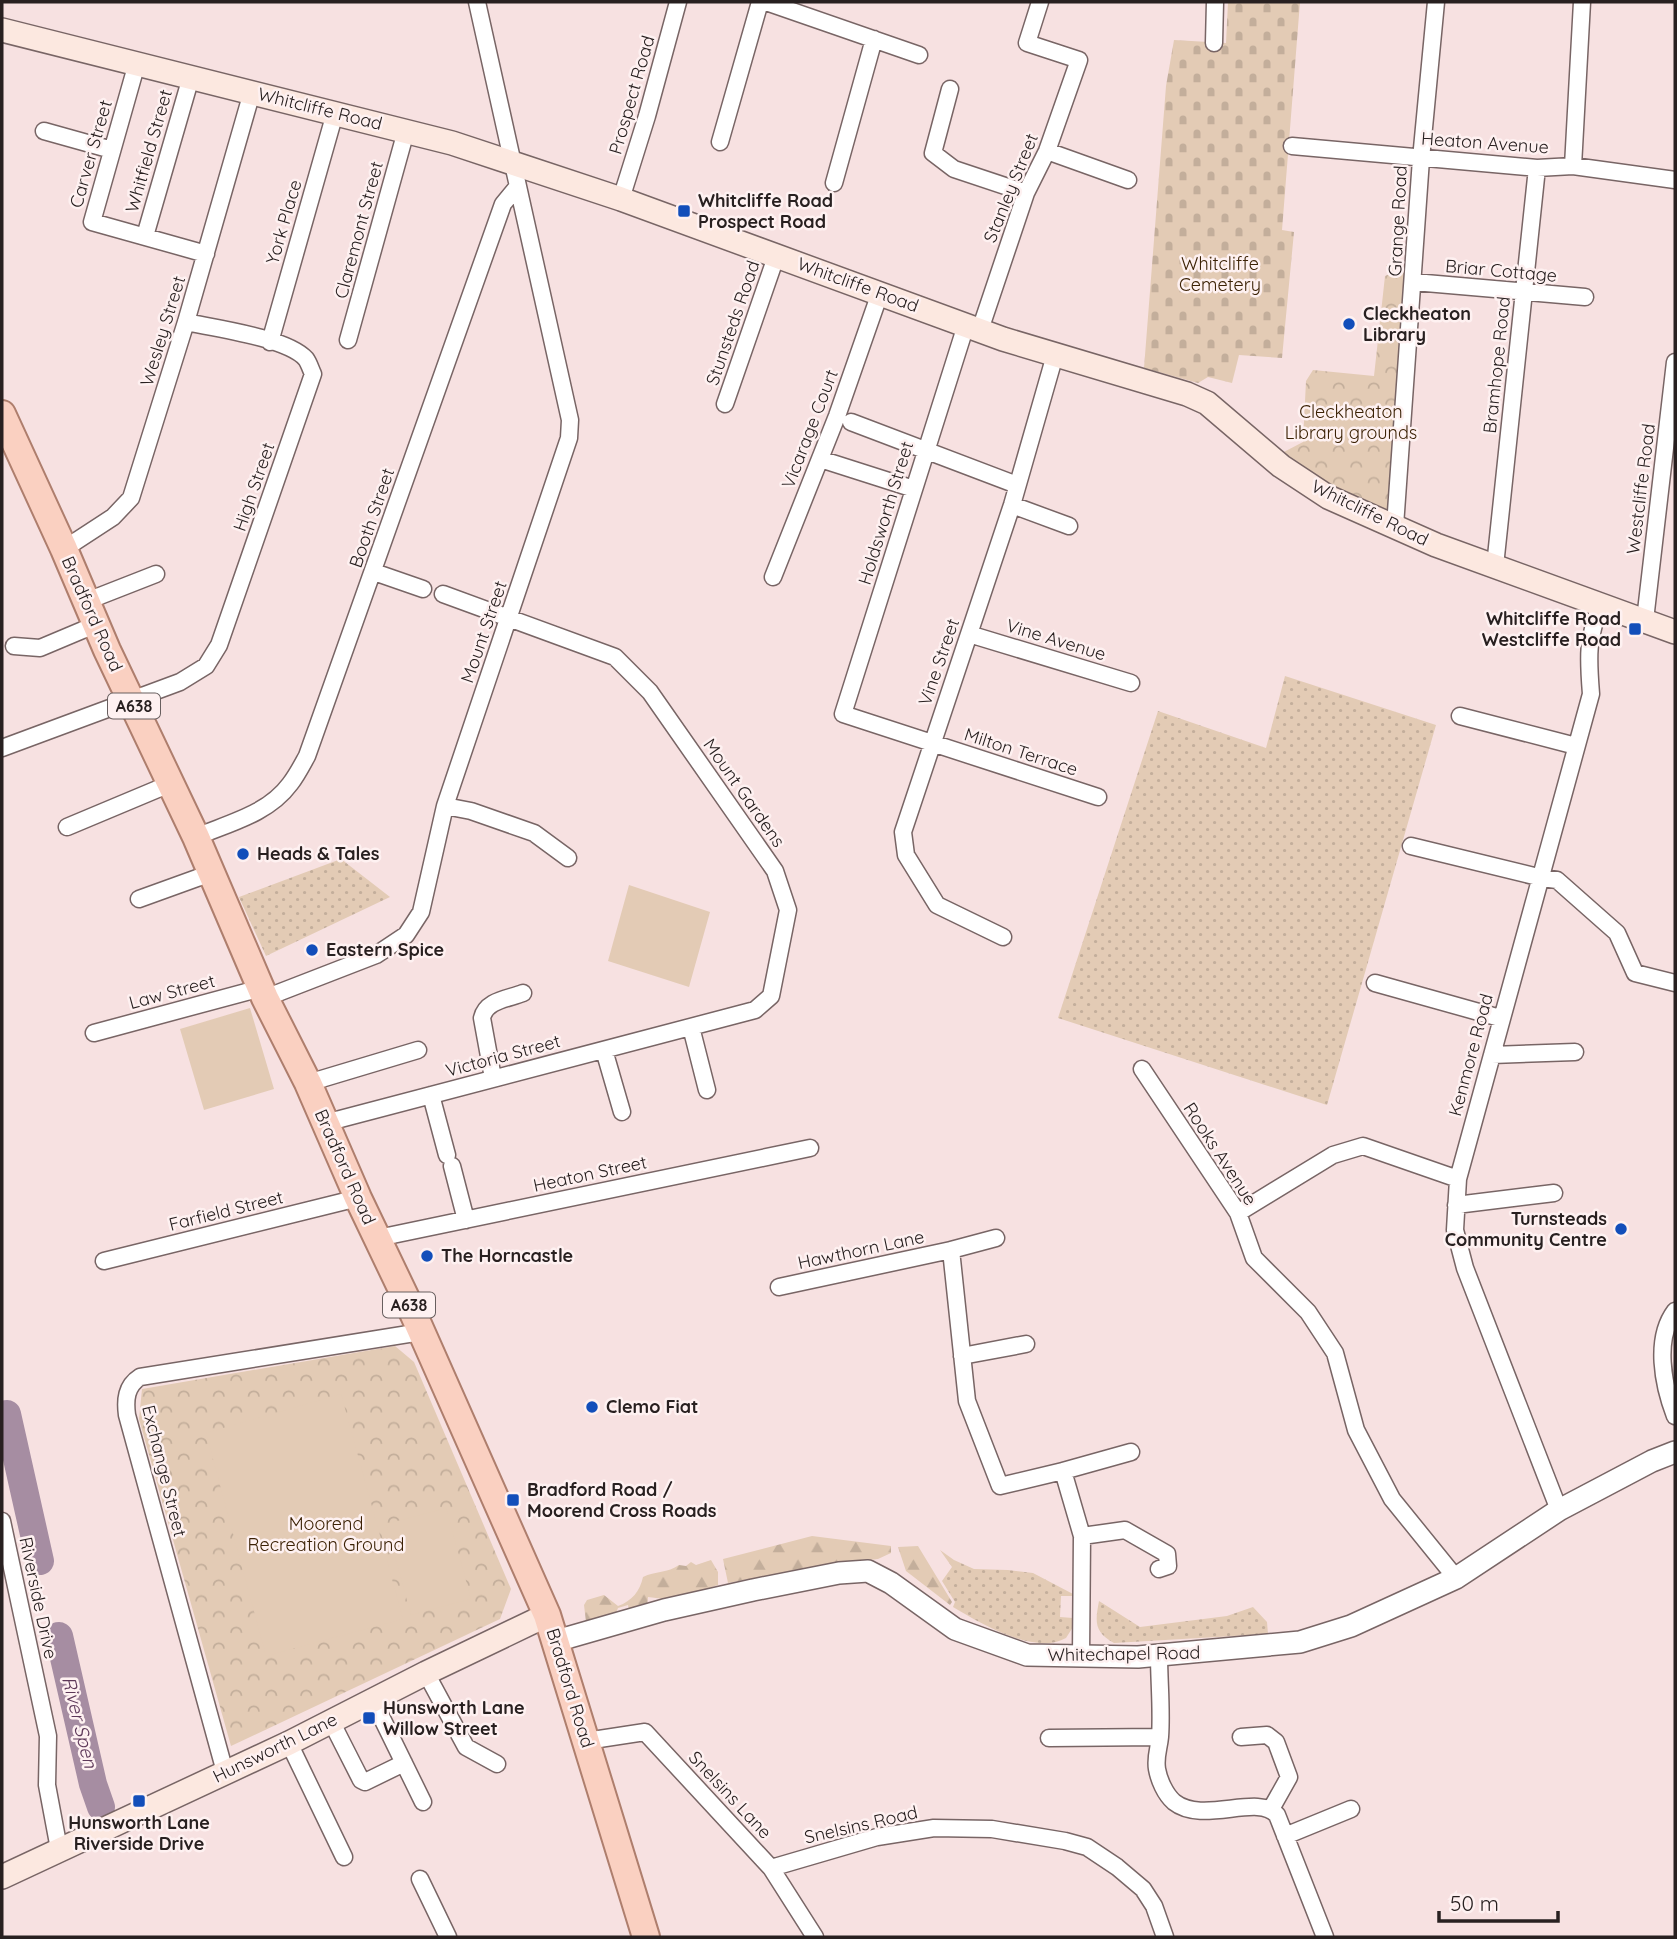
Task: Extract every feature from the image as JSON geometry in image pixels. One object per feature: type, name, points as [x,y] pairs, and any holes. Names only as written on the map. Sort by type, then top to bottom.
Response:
[{"type":"main road","name":"Whitcliffe Road","points":[[2,30],[406,131],[512,161],[777,254],[973,327],[1055,355],[1167,387],[1207,403],[1281,466],[1328,496],[1436,545],[1675,632]]},
{"type":"main road","name":"Bradford Road","points":[[2,414],[131,701],[172,783],[263,993],[421,1332],[547,1615],[646,1937]]},
{"type":"main road","name":"Hunsworth Lane","points":[[2,1877],[289,1743],[547,1615]]},
{"type":"street","points":[[477,2],[518,186]]},
{"type":"street","name":"Prospect Road","points":[[621,199],[648,116],[678,2]]},
{"type":"street","points":[[720,142],[760,2]]},
{"type":"street","points":[[766,2],[919,55]]},
{"type":"street","name":"Stanley Street","points":[[973,327],[1026,192],[1047,151],[1079,60],[1027,43],[1040,2]]},
{"type":"street","points":[[1214,43],[1215,2]]},
{"type":"street","name":"Grange Road","points":[[1395,526],[1421,159],[1436,2]]},
{"type":"street","points":[[1573,166],[1582,2]]},
{"type":"street","points":[[834,183],[874,39]]},
{"type":"street","name":"Carver Street","points":[[137,64],[92,222],[206,254]]},
{"type":"street","name":"Whitfield Street","points":[[145,236],[191,77]]},
{"type":"street","points":[[950,89],[933,153],[954,169],[1026,192]]},
{"type":"street","name":"Wesley Street","points":[[64,549],[113,517],[131,498],[186,322],[252,92]]},
{"type":"street","name":"York Place","points":[[270,342],[335,113]]},
{"type":"street","points":[[44,131],[112,150]]},
{"type":"street","name":"Claremont Street","points":[[348,340],[406,131]]},
{"type":"street","name":"Heaton Avenue","points":[[1292,146],[1537,168],[1573,166],[1675,180]]},
{"type":"street","points":[[1047,151],[1128,180]]},
{"type":"street","name":"Bramhope Road","points":[[1495,566],[1537,168]]},
{"type":"street","name":"Booth Street","points":[[196,837],[260,811],[290,784],[307,755],[503,204],[518,186]]},
{"type":"street","name":"Mount Street","points":[[263,993],[376,955],[406,935],[421,912],[445,806],[569,438],[570,420],[518,186]]},
{"type":"street","name":"Stunsteds Road","points":[[725,404],[777,254]]},
{"type":"street","name":"Briar Cottage","points":[[1413,282],[1585,297]]},
{"type":"street","name":"Vicarage Court","points":[[773,577],[837,416],[880,293]]},
{"type":"street","name":"High Street","points":[[2,748],[180,682],[206,666],[219,645],[313,374],[306,359],[289,347],[186,322]]},
{"type":"street","name":"Holdsworth Street","points":[[843,714],[926,450],[973,327]]},
{"type":"street","name":"Vine Street","points":[[1003,937],[937,905],[906,855],[903,832],[1012,505],[1055,355]]},
{"type":"street","name":"Westcliffe Road","points":[[1645,620],[1669,468],[1675,362]]},
{"type":"street","points":[[851,422],[1017,485]]},
{"type":"street","points":[[820,458],[914,489]]},
{"type":"street","points":[[1012,505],[1069,526]]},
{"type":"street","points":[[374,572],[423,589]]},
{"type":"street","points":[[14,646],[40,648],[156,573]]},
{"type":"street","name":"Mount Gardens","points":[[443,594],[615,657],[650,692],[775,871],[788,910],[771,996],[755,1010],[691,1027]]},
{"type":"street","name":"Kenmore Road","points":[[1559,1510],[1465,1268],[1455,1230],[1456,1205],[1458,1179],[1500,1018],[1542,878],[1591,694],[1588,658],[1591,630],[1601,604]]},
{"type":"street","name":"Vine Avenue","points":[[969,634],[1131,683]]},
{"type":"street","name":"Milton Terrace","points":[[843,714],[1098,797]]},
{"type":"street","points":[[1460,716],[1576,746]]},
{"type":"street","points":[[67,827],[172,783]]},
{"type":"street","points":[[445,806],[471,811],[534,833],[568,858]]},
{"type":"street","points":[[1412,846],[1557,880],[1617,933],[1635,974],[1675,984]]},
{"type":"street","points":[[139,900],[211,873]]},
{"type":"street","points":[[1375,983],[1500,1018]]},
{"type":"street","name":"Law Street","points":[[94,1033],[263,993]]},
{"type":"street","points":[[493,1078],[482,1018],[484,1009],[488,1005],[523,993]]},
{"type":"street","points":[[691,1027],[707,1090]]},
{"type":"street","name":"Victoria Street","points":[[325,1122],[691,1027]]},
{"type":"street","points":[[604,1049],[622,1112]]},
{"type":"street","points":[[307,1083],[418,1050]]},
{"type":"street","points":[[1492,1055],[1576,1052]]},
{"type":"street","name":"Rooks Avenue","points":[[1142,1069],[1238,1213],[1254,1258],[1308,1312],[1335,1353],[1356,1430],[1392,1499],[1456,1578]]},
{"type":"street","points":[[431,1095],[466,1220]]},
{"type":"street","points":[[1238,1213],[1333,1154],[1363,1146],[1458,1179]]},
{"type":"street","name":"Heaton Street","points":[[377,1238],[810,1148]]},
{"type":"street","points":[[1456,1205],[1554,1193]]},
{"type":"street","name":"Farfield Street","points":[[104,1261],[358,1198]]},
{"type":"street","name":"Hawthorn Lane","points":[[779,1287],[996,1238]]},
{"type":"street","name":"Hawthorn Lane","points":[[951,1250],[967,1401],[1000,1486],[1131,1452]]},
{"type":"street","points":[[1675,1311],[1666,1322],[1662,1358],[1675,1416]]},
{"type":"street","name":"Exchange Street","points":[[225,1772],[127,1415],[129,1387],[140,1377],[421,1332]]},
{"type":"street","points":[[962,1356],[1026,1344]]},
{"type":"street","name":"Whitechapel Road","points":[[556,1642],[664,1610],[839,1573],[869,1571],[891,1583],[955,1629],[1027,1655],[1158,1656],[1300,1642],[1351,1626],[1456,1578],[1559,1510],[1652,1461],[1675,1452]]},
{"type":"street","points":[[1063,1471],[1082,1536],[1081,1656]]},
{"type":"street","name":"Riverside Drive","points":[[2,1521],[48,1736],[47,1785],[59,1849]]},
{"type":"street","points":[[1082,1536],[1125,1530],[1167,1554],[1168,1566],[1158,1569]]},
{"type":"street","points":[[1158,1656],[1160,1738],[1156,1753],[1157,1769],[1163,1788],[1174,1802],[1191,1810],[1222,1811],[1263,1806],[1271,1809],[1285,1836],[1325,1937]]},
{"type":"street","points":[[426,1673],[466,1748],[497,1764]]},
{"type":"street","points":[[373,1700],[423,1802]]},
{"type":"street","points":[[331,1721],[361,1780],[365,1782],[404,1763]]},
{"type":"street","name":"Snelsins Lane","points":[[586,1741],[645,1732],[771,1868],[816,1937]]},
{"type":"street","points":[[1241,1737],[1267,1735],[1276,1742],[1289,1777],[1271,1809]]},
{"type":"street","points":[[1049,1738],[1160,1738]]},
{"type":"street","points":[[289,1743],[344,1857]]},
{"type":"street","points":[[1285,1836],[1352,1809]]},
{"type":"street","name":"Snelsins Road","points":[[771,1868],[877,1838],[934,1828],[992,1829],[1065,1841],[1087,1847],[1143,1889],[1154,1906],[1165,1937]]},
{"type":"street","points":[[419,1879],[448,1937]]},
{"type":"green space","name":"Whitcliffe Cemetery","points":[[1228,2],[1300,2],[1282,230],[1294,232],[1282,358],[1239,355],[1232,383],[1208,377],[1198,383],[1144,368],[1166,86],[1174,40],[1226,43]]},
{"type":"green space","name":"Cleckheaton Library grounds","points":[[1386,265],[1411,266],[1390,518],[1347,498],[1280,454],[1303,442],[1306,381],[1313,370],[1374,376],[1385,276],[1392,273]]},
{"type":"green space","points":[[1285,676],[1436,725],[1327,1105],[1058,1018],[1158,711],[1266,748]]},
{"type":"green space","points":[[341,859],[390,897],[266,956],[239,897]]},
{"type":"green space","points":[[629,885],[710,912],[689,987],[608,961]]},
{"type":"green space","points":[[250,1008],[274,1089],[204,1110],[180,1029]]},
{"type":"green space","name":"Moorend Recreation Ground","points":[[395,1346],[414,1362],[511,1589],[500,1619],[231,1746],[139,1419],[142,1389]]},
{"type":"green space","points":[[341,1394],[403,1619],[266,1656],[206,1433]]},
{"type":"green space","points":[[446,1508],[471,1599],[411,1615],[386,1524]]},
{"type":"green space","points":[[812,1536],[891,1546],[891,1553],[878,1559],[824,1565],[728,1583],[723,1559]]},
{"type":"green space","points":[[918,1546],[952,1602],[950,1605],[906,1571],[898,1547]]},
{"type":"green space","points":[[940,1550],[974,1569],[1033,1573],[1073,1594],[1061,1596],[1060,1617],[1073,1618],[1073,1627],[1066,1638],[1039,1643],[1024,1640],[992,1629],[953,1607],[955,1602],[942,1581],[952,1567]]},
{"type":"green space","points":[[711,1560],[718,1572],[718,1585],[672,1600],[648,1597],[647,1607],[629,1611],[628,1605],[618,1608],[613,1620],[586,1622],[584,1605],[587,1600],[604,1595],[618,1606],[635,1595],[643,1577],[679,1565],[686,1566],[691,1562],[696,1565]]},
{"type":"green space","points":[[1099,1601],[1140,1627],[1227,1616],[1253,1607],[1267,1622],[1268,1634],[1114,1643],[1099,1630]]},
{"type":"waterway","name":"River Spen","points":[[7,1414],[40,1561]]},
{"type":"waterway","name":"River Spen","points":[[59,1636],[93,1784],[101,1807]]},
{"type":"place","name":"Whitcliffe Road Prospect Road","points":[[684,211]]},
{"type":"place","name":"Cleckheaton Library","points":[[1349,324]]},
{"type":"place","name":"Whitcliffe Road Westcliffe Road","points":[[1635,629]]},
{"type":"place","name":"Heads & Tales","points":[[243,854]]},
{"type":"place","name":"Eastern Spice","points":[[312,950]]},
{"type":"place","name":"Turnsteads Community Centre","points":[[1621,1229]]},
{"type":"place","name":"The Horncastle","points":[[427,1256]]},
{"type":"place","name":"Clemo Fiat","points":[[592,1407]]},
{"type":"place","name":"Bradford Road / Moorend Cross Roads","points":[[513,1500]]},
{"type":"place","name":"Hunsworth Lane Willow Street","points":[[369,1718]]},
{"type":"place","name":"Hunsworth Lane Riverside Drive","points":[[139,1801]]}]
